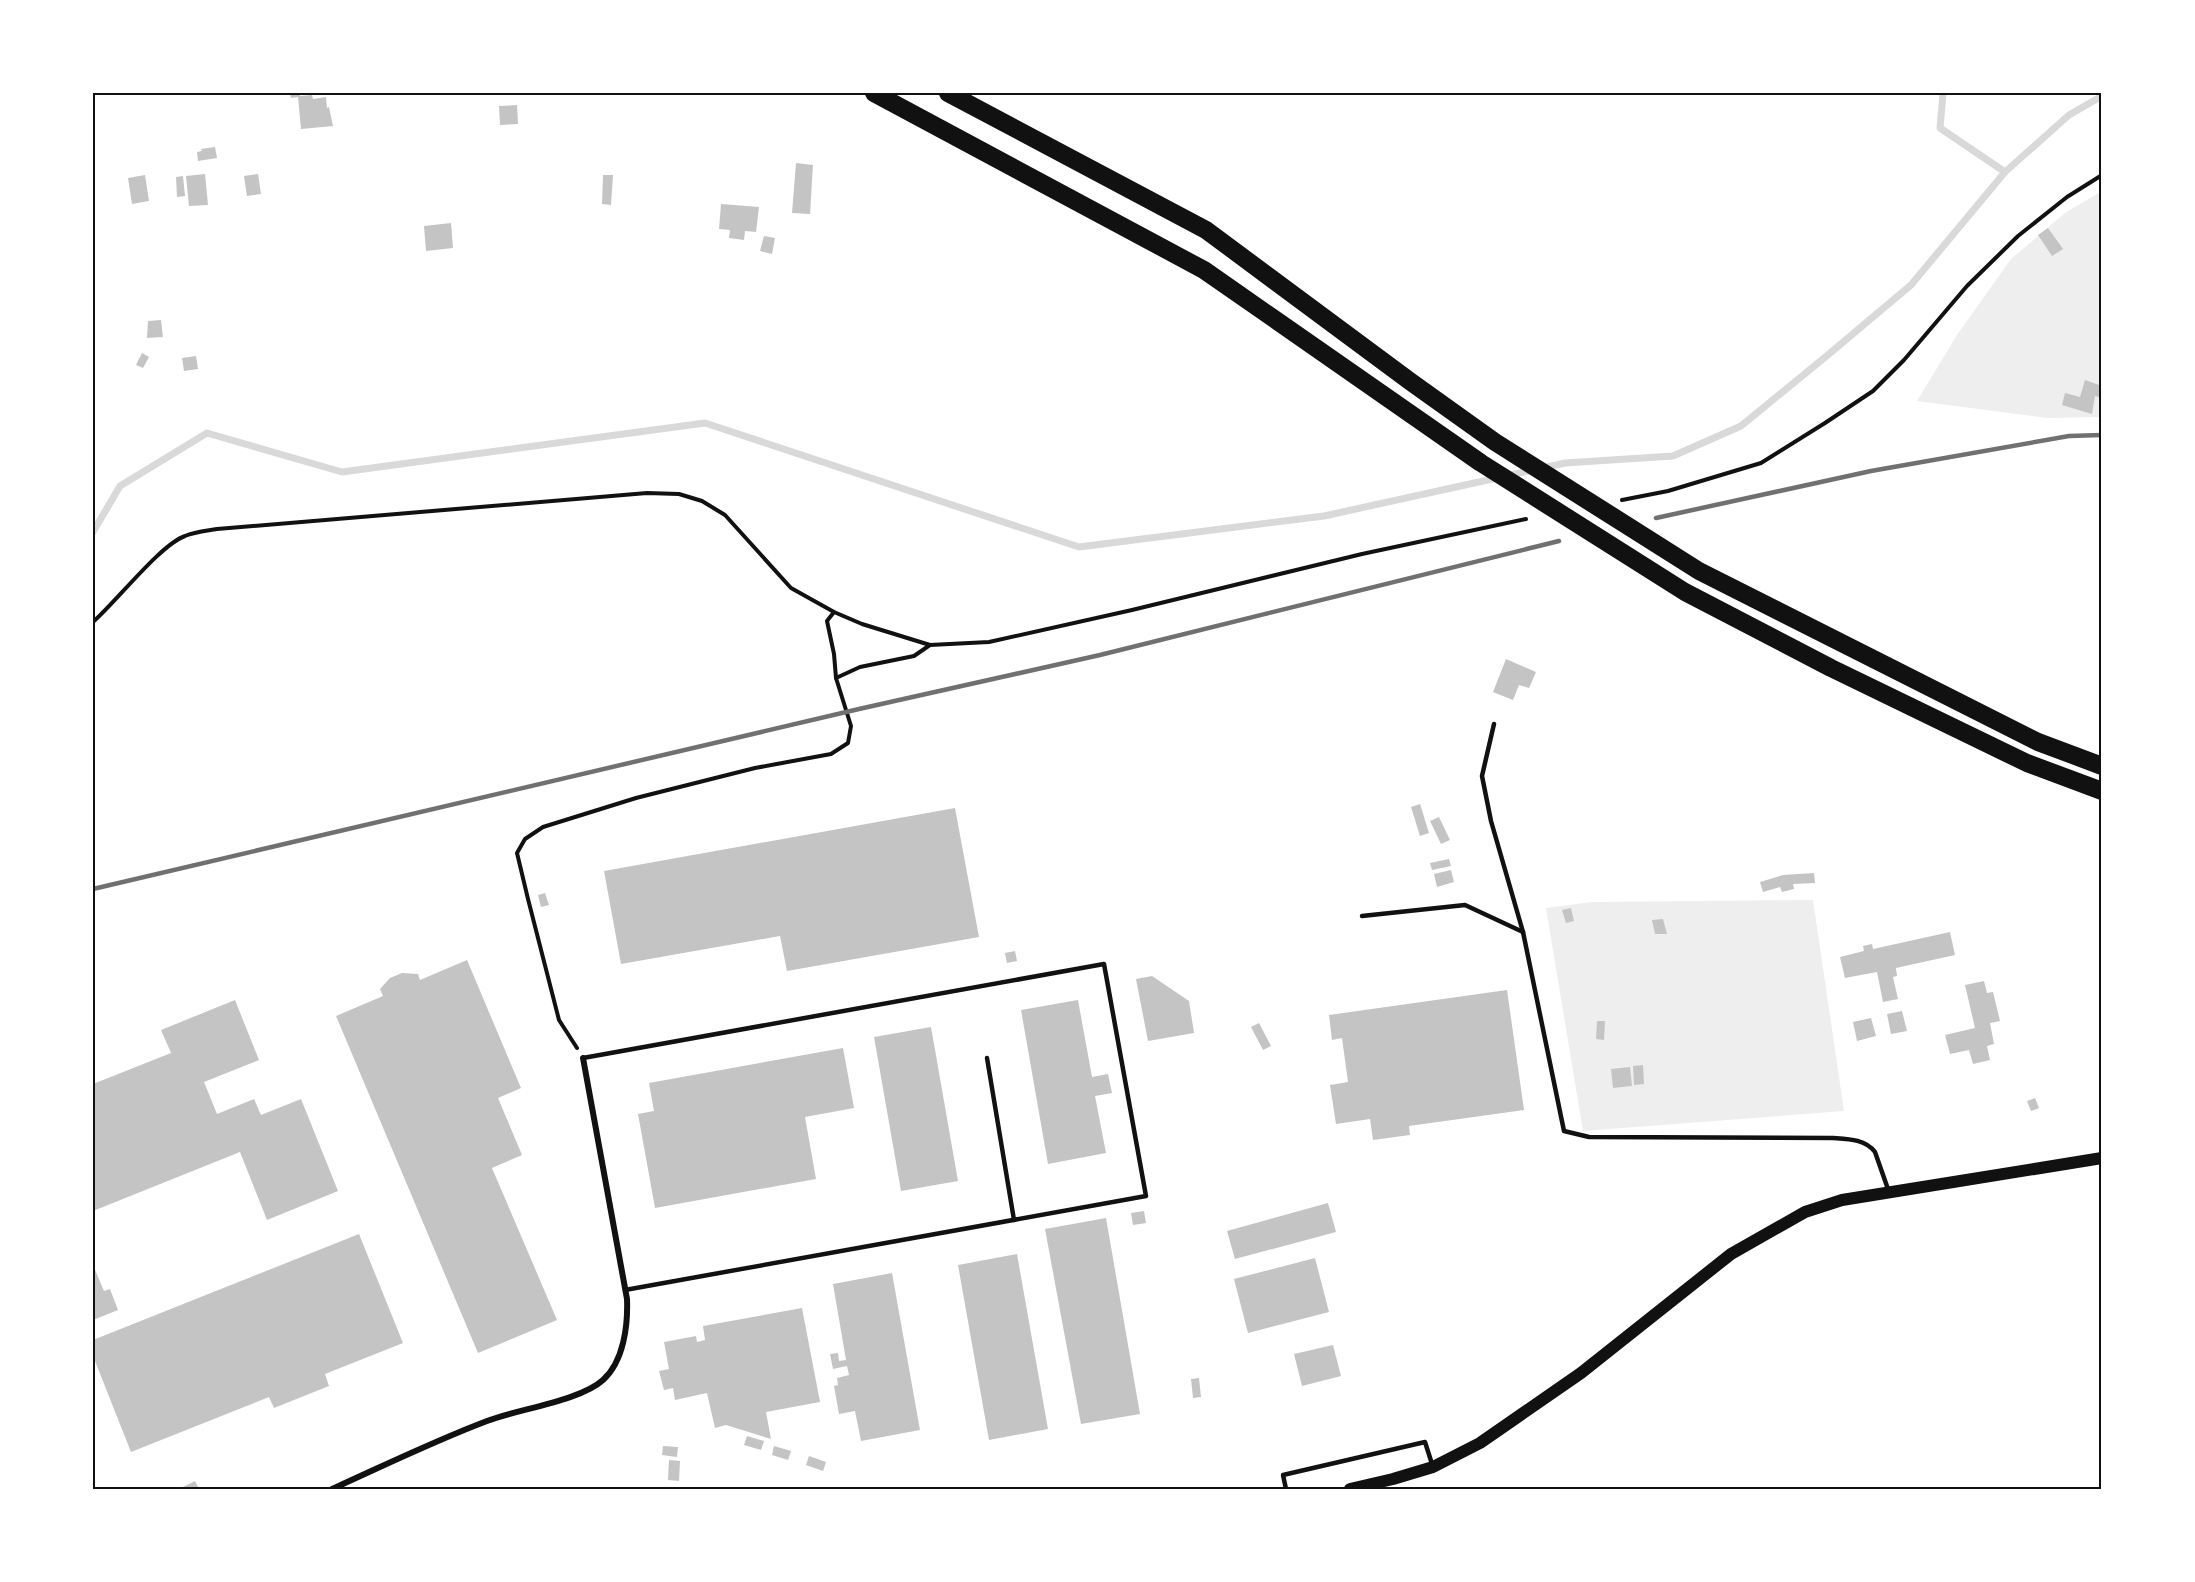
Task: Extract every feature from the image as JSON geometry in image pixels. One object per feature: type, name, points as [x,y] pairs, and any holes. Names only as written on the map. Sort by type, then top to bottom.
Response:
[{"type":"highway","points":[[874,93],[1204,270],[1481,463],[1685,592],[1831,668],[2027,763],[2102,791]]},
{"type":"highway","points":[[948,93],[1206,230],[1495,442],[1699,571],[2038,742],[2102,766]]},
{"type":"main road","points":[[1350,1489],[1433,1467],[1480,1443],[1581,1373],[1721,1261],[1797,1216],[1822,1205],[1889,1192],[2102,1158]]},
{"type":"street","points":[[332,1489],[486,1421],[580,1393],[598,1384],[613,1368],[621,1348],[627,1316],[625,1290],[583,1058]]},
{"type":"lane","points":[[1494,724],[1482,776],[1491,821],[1523,932],[1564,1131],[1589,1137],[1833,1138],[1855,1141],[1870,1147],[1875,1152],[1889,1192]]},
{"type":"lane","points":[[1362,916],[1465,905],[1523,932]]},
{"type":"lane","points":[[583,1058],[1104,964],[1146,1196],[625,1290]]},
{"type":"lane","points":[[987,1058],[1014,1220]]},
{"type":"lane","points":[[1286,1489],[1283,1475],[1425,1442],[1433,1467]]},
{"type":"path","points":[[1622,500],[1668,491],[1761,463],[1835,417],[1873,391],[1904,360],[1967,286],[2018,236],[2067,197],[2102,175]]},
{"type":"path","points":[[93,622],[161,553],[183,536],[217,529],[647,493],[679,494],[702,501],[725,515],[791,588],[834,612],[862,624],[930,645],[989,642],[1362,554],[1526,519]]},
{"type":"path","points":[[583,1058],[559,1020],[518,853],[525,839],[543,827],[636,798],[755,768],[831,753],[848,743],[851,726],[836,678],[827,621],[834,612]]},
{"type":"path","points":[[836,678],[860,667],[914,656],[930,645]]},
{"type":"shaded area","points":[[2102,191],[2102,417],[2048,418],[1917,401],[1957,335],[2011,259],[2065,213]]},
{"type":"shaded area","points":[[1813,900],[1844,1111],[1583,1131],[1546,908],[1592,902]]},
{"type":"building","points":[[290,93],[300,93],[300,96],[312,95],[313,99],[326,97],[333,126],[301,129],[298,97],[291,98]]},
{"type":"building","points":[[517,105],[518,124],[500,125],[499,106]]},
{"type":"building","points":[[215,147],[217,158],[198,161],[197,152],[202,151],[201,149]]},
{"type":"building","points":[[796,163],[813,165],[810,214],[792,213]]},
{"type":"building","points":[[205,174],[208,205],[189,206],[186,176]]},
{"type":"building","points":[[258,174],[261,194],[247,196],[244,176]]},
{"type":"building","points":[[145,175],[149,201],[132,204],[128,178]]},
{"type":"building","points":[[603,175],[613,175],[611,205],[602,204]]},
{"type":"building","points":[[183,176],[185,196],[177,197],[176,177]]},
{"type":"building","points":[[721,204],[759,207],[756,232],[745,231],[744,240],[729,238],[730,230],[719,229]]},
{"type":"building","points":[[451,223],[453,248],[426,251],[424,226]]},
{"type":"building","points":[[2048,228],[2063,249],[2052,256],[2038,235]]},
{"type":"building","points":[[764,236],[775,238],[772,254],[760,251]]},
{"type":"building","points":[[161,320],[163,337],[147,338],[148,321]]},
{"type":"building","points":[[142,353],[149,357],[143,368],[136,365]]},
{"type":"building","points":[[196,356],[198,369],[184,371],[182,358]]},
{"type":"building","points":[[2085,380],[2102,386],[2102,398],[2095,396],[2092,414],[2062,405],[2065,393],[2080,397]]},
{"type":"building","points":[[1506,659],[1536,672],[1529,688],[1519,685],[1513,700],[1493,692]]},
{"type":"building","points":[[1420,804],[1429,833],[1420,836],[1411,807]]},
{"type":"building","points":[[955,808],[979,937],[787,971],[780,936],[621,964],[604,871]]},
{"type":"building","points":[[1439,817],[1450,840],[1441,844],[1430,821]]},
{"type":"building","points":[[1449,859],[1451,866],[1432,870],[1430,863]]},
{"type":"building","points":[[1451,870],[1454,882],[1437,887],[1434,874]]},
{"type":"building","points":[[1814,873],[1815,883],[1793,884],[1794,889],[1782,892],[1780,887],[1763,892],[1760,882],[1783,875]]},
{"type":"building","points":[[545,893],[549,905],[541,907],[538,895]]},
{"type":"building","points":[[1571,908],[1574,921],[1566,923],[1562,910]]},
{"type":"building","points":[[1663,919],[1667,934],[1655,934],[1652,920]]},
{"type":"building","points":[[1950,932],[1955,955],[1896,968],[1897,976],[1893,977],[1898,999],[1883,1002],[1877,972],[1845,978],[1840,957],[1864,951],[1863,946],[1872,944],[1873,949]]},
{"type":"building","points":[[1015,951],[1017,961],[1007,963],[1005,953]]},
{"type":"building","points":[[467,960],[521,1088],[498,1098],[522,1155],[492,1168],[557,1320],[478,1353],[336,1016],[383,996],[380,989],[390,978],[402,973],[418,974],[420,980]]},
{"type":"building","points":[[1152,976],[1189,1001],[1194,1033],[1148,1041],[1136,979]]},
{"type":"building","points":[[1984,981],[1987,993],[1993,992],[2000,1021],[1990,1023],[1994,1044],[1987,1046],[1990,1060],[1973,1064],[1969,1050],[1950,1054],[1945,1035],[1975,1028],[1965,985]]},
{"type":"building","points":[[1507,990],[1524,1110],[1409,1126],[1410,1135],[1373,1140],[1370,1119],[1336,1124],[1330,1085],[1348,1082],[1342,1038],[1332,1040],[1329,1015]]},
{"type":"building","points":[[235,1000],[259,1060],[204,1082],[217,1114],[254,1099],[261,1115],[301,1099],[338,1191],[267,1220],[240,1152],[93,1211],[93,1084],[171,1053],[161,1030]]},
{"type":"building","points":[[1078,1000],[1092,1077],[1108,1074],[1112,1093],[1095,1096],[1106,1153],[1048,1164],[1021,1010]]},
{"type":"building","points":[[1902,1011],[1907,1031],[1891,1034],[1887,1014]]},
{"type":"building","points":[[1871,1018],[1876,1036],[1857,1041],[1853,1022]]},
{"type":"building","points":[[1597,1021],[1605,1021],[1604,1040],[1596,1039]]},
{"type":"building","points":[[1259,1023],[1271,1046],[1263,1050],[1251,1027]]},
{"type":"building","points":[[931,1027],[958,1181],[901,1191],[874,1037]]},
{"type":"building","points":[[843,1048],[854,1108],[805,1117],[816,1179],[655,1208],[638,1114],[654,1111],[649,1083]]},
{"type":"building","points":[[1643,1065],[1644,1084],[1634,1085],[1633,1066]]},
{"type":"building","points":[[1630,1067],[1632,1086],[1613,1088],[1611,1069]]},
{"type":"building","points":[[2035,1098],[2039,1108],[2031,1111],[2027,1101]]},
{"type":"building","points":[[1328,1203],[1336,1232],[1235,1259],[1227,1231]]},
{"type":"building","points":[[1144,1211],[1146,1223],[1133,1225],[1131,1213]]},
{"type":"building","points":[[1106,1218],[1140,1414],[1081,1424],[1045,1229]]},
{"type":"building","points":[[359,1234],[403,1343],[325,1374],[329,1386],[274,1408],[269,1397],[131,1452],[93,1356],[93,1340]]},
{"type":"building","points":[[1017,1254],[1048,1429],[989,1440],[958,1265]]},
{"type":"building","points":[[1315,1258],[1329,1312],[1248,1333],[1234,1279]]},
{"type":"building","points":[[93,1265],[104,1291],[110,1289],[118,1310],[93,1320]]},
{"type":"building","points":[[892,1273],[920,1430],[861,1441],[855,1411],[839,1414],[834,1386],[838,1385],[837,1378],[849,1375],[847,1366],[833,1369],[830,1354],[838,1353],[839,1361],[846,1360],[833,1284]]},
{"type":"building","points":[[802,1308],[820,1402],[766,1412],[771,1439],[726,1425],[715,1428],[707,1393],[675,1400],[673,1388],[664,1390],[659,1371],[669,1369],[664,1342],[696,1336],[697,1342],[705,1340],[703,1326]]},
{"type":"building","points":[[1333,1345],[1341,1376],[1302,1386],[1294,1354]]},
{"type":"building","points":[[1199,1378],[1201,1397],[1193,1398],[1191,1379]]},
{"type":"building","points":[[747,1436],[764,1441],[761,1450],[744,1445]]},
{"type":"building","points":[[663,1446],[678,1447],[677,1457],[662,1455]]},
{"type":"building","points":[[774,1446],[791,1451],[788,1460],[772,1455]]},
{"type":"building","points":[[809,1456],[826,1462],[823,1471],[806,1465]]},
{"type":"building","points":[[669,1460],[680,1461],[679,1481],[668,1480]]},
{"type":"building","points":[[195,1481],[199,1489],[179,1489]]},
{"type":"waterway","points":[[1943,93],[1940,128],[2005,172]]},
{"type":"waterway","points":[[93,532],[120,486],[207,433],[342,472],[705,423],[1079,547],[1324,516],[1565,463],[1673,456],[1741,426],[1829,354],[1911,285],[2005,172],[2069,115],[2102,96]]},
{"type":"railway","points":[[1656,518],[1871,471],[2069,436],[2102,435]]},
{"type":"railway","points":[[93,889],[859,709],[1100,655],[1559,541]]}]
